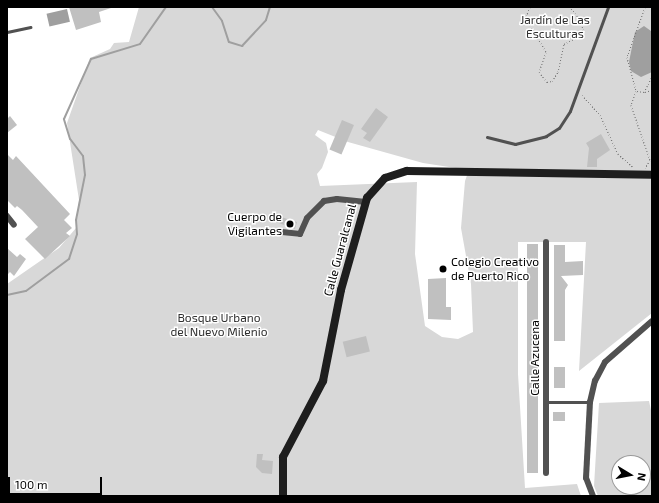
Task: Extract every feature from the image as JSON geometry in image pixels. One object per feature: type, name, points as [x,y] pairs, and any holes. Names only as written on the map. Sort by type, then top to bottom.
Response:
[{"type":"street","name":"Calle Guaralcanal","points":[[282,496],[283,456],[323,382],[341,290],[366,202],[385,178],[407,171],[652,175]]},
{"type":"street","points":[[282,232],[300,234],[307,218],[324,201],[337,199],[366,202]]},
{"type":"street","points":[[7,216],[14,225]]},
{"type":"street","name":"Calle Azucena","points":[[546,242],[546,473]]},
{"type":"street","points":[[593,496],[586,478],[590,402],[595,381],[605,362],[652,321]]},
{"type":"street","points":[[546,466],[553,466]]},
{"type":"lane","points":[[487,137],[515,144],[546,136],[563,122],[570,111],[608,7]]},
{"type":"lane","points":[[7,32],[30,27]]},
{"type":"lane","points":[[546,402],[590,402]]},
{"type":"path","points":[[530,7],[527,14],[530,25],[546,52],[539,72],[547,82],[552,81],[558,72],[564,44],[576,38],[583,30],[581,21],[570,7]]},
{"type":"path","points":[[573,7],[581,7]]},
{"type":"path","points":[[640,168],[645,168],[650,160],[631,105],[636,90],[627,57],[645,7]]},
{"type":"path","points":[[652,22],[652,29]]},
{"type":"path","points":[[644,92],[652,76]]},
{"type":"path","points":[[577,90],[600,115],[618,154],[626,164],[635,168]]},
{"type":"path","points":[[636,90],[644,92],[652,90]]},
{"type":"green space","name":"Bosque Urbano del Nuevo Milenio","points":[[139,7],[652,7],[652,313],[579,371],[586,242],[518,242],[518,374],[525,488],[577,484],[581,496],[7,496],[7,284],[59,248],[76,228],[79,200],[67,123],[90,58],[110,49],[114,43],[129,42]],"holes":[[[318,130],[348,142],[423,163],[469,170],[465,181],[461,228],[471,284],[473,332],[458,339],[442,337],[425,326],[415,254],[417,182],[320,186],[317,174],[322,168],[328,152],[326,143],[315,135]]]},
{"type":"green space","points":[[649,401],[652,415],[652,496],[598,496],[594,486],[599,403]]},
{"type":"shaded area","points":[[67,9],[70,22],[49,26],[47,14]]},
{"type":"shaded area","points":[[644,26],[651,31],[652,72],[641,77],[631,71],[629,62],[635,32]]},
{"type":"building","points":[[69,7],[111,8],[99,12],[101,22],[76,30]]},
{"type":"building","points":[[376,108],[388,117],[370,142],[363,138],[367,133],[361,129]]},
{"type":"building","points":[[10,116],[17,125],[7,133],[7,119]]},
{"type":"building","points":[[342,120],[354,125],[341,155],[329,149]]},
{"type":"building","points":[[601,134],[610,150],[597,159],[597,167],[587,167],[589,148],[586,143]]},
{"type":"building","points":[[7,154],[13,160],[16,156],[70,214],[64,220],[72,228],[66,233],[70,236],[45,259],[25,239],[38,227],[22,210],[17,206],[15,208],[7,200]]},
{"type":"building","name":"Cuerpo de Vigilantes","points":[[278,216],[297,222],[295,229],[276,222]]},
{"type":"building","points":[[527,244],[538,244],[538,473],[527,473]]},
{"type":"building","points":[[554,245],[565,245],[565,262],[583,261],[583,275],[561,276],[568,285],[565,290],[565,341],[554,341]]},
{"type":"building","points":[[7,248],[17,257],[20,254],[26,259],[14,276],[10,272],[7,275]]},
{"type":"building","points":[[446,278],[446,307],[451,307],[451,320],[428,319],[428,279]]},
{"type":"building","points":[[366,336],[370,352],[347,357],[343,342]]},
{"type":"building","points":[[554,367],[565,367],[565,388],[554,388]]},
{"type":"building","points":[[553,412],[565,412],[565,421],[553,421]]},
{"type":"building","points":[[257,454],[263,454],[262,460],[273,461],[272,474],[262,473],[256,467]]},
{"type":"waterway","points":[[7,295],[26,291],[69,259],[77,234],[76,220],[85,175],[83,156],[70,139],[64,119],[91,59],[140,44],[166,7]]},
{"type":"waterway","points":[[212,7],[222,21],[229,42],[242,46],[266,20],[270,7]]},
{"type":"place","name":"Cuerpo de Vigilantes","points":[[290,224]]},
{"type":"place","name":"Colegio Creativo de Puerto Rico","points":[[443,269]]},
{"type":"park label","name":"Jardín de Las Esculturas","points":[[555,27]]}]
